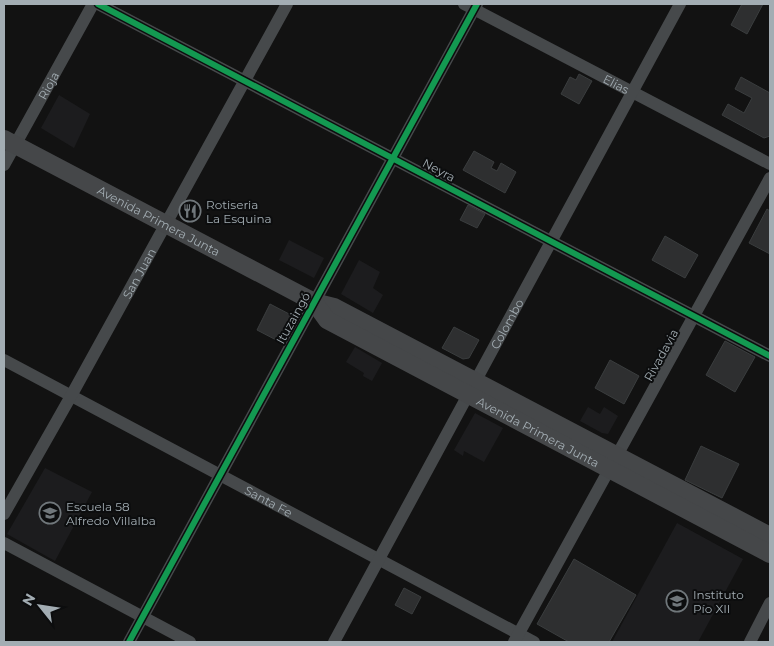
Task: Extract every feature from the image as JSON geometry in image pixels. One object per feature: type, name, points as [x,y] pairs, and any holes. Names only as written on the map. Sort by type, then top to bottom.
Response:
[{"type":"main road","name":"Avenida Primera Junta","points":[[9,142],[314,302],[327,320],[472,388],[614,463],[770,554]]},
{"type":"main road","name":"Avenida Primera Junta","points":[[614,463],[770,536]]},
{"type":"street","name":"Rioja","points":[[4,165],[9,142],[92,4]]},
{"type":"street","name":"Neyra","points":[[98,4],[770,356]]},
{"type":"street","name":"San Juan","points":[[4,514],[287,4]]},
{"type":"street","name":"Colombo","points":[[334,642],[680,4]]},
{"type":"street","name":"Elias","points":[[472,5],[770,164]]},
{"type":"street","name":"Ituzaingó","points":[[128,642],[393,158],[472,5]]},
{"type":"street","name":"Rivadavia","points":[[516,638],[770,178]]},
{"type":"street","name":"Santa Fe","points":[[4,360],[379,559],[516,638],[534,642]]},
{"type":"street","points":[[4,544],[190,642]]},
{"type":"street","points":[[750,642],[770,603]]},
{"type":"shaded area","points":[[59,95],[90,114],[74,148],[41,128]]},
{"type":"shaded area","points":[[289,240],[324,258],[314,278],[279,260]]},
{"type":"shaded area","points":[[359,260],[380,272],[373,288],[383,295],[373,313],[341,294]]},
{"type":"shaded area","points":[[355,347],[382,363],[372,381],[363,376],[364,373],[346,362]]},
{"type":"shaded area","points":[[588,407],[600,414],[604,407],[618,416],[608,434],[602,433],[580,421]]},
{"type":"shaded area","points":[[475,413],[503,428],[484,462],[464,451],[463,456],[454,450]]},
{"type":"shaded area","name":"Escuela 58 Alfredo Villalba","points":[[45,468],[92,492],[55,561],[7,534]]},
{"type":"shaded area","name":"Instituto Pío XII","points":[[677,523],[743,559],[698,642],[612,642]]},
{"type":"building","points":[[742,4],[763,4],[747,34],[731,25]]},
{"type":"building","points":[[579,74],[592,81],[579,104],[561,94],[570,77],[576,80]]},
{"type":"building","points":[[741,77],[770,93],[770,136],[764,138],[722,115],[728,104],[744,113],[752,98],[735,89]]},
{"type":"building","points":[[474,151],[494,162],[491,168],[497,171],[501,163],[516,172],[505,193],[463,170]]},
{"type":"building","points":[[468,205],[485,214],[477,228],[460,220]]},
{"type":"building","points":[[767,209],[770,211],[770,254],[749,243]]},
{"type":"building","points":[[665,236],[698,255],[685,278],[652,260]]},
{"type":"building","points":[[270,304],[293,316],[280,342],[257,330]]},
{"type":"building","points":[[454,327],[479,340],[469,358],[463,359],[442,348]]},
{"type":"building","points":[[725,341],[755,357],[735,392],[706,375]]},
{"type":"building","points":[[610,360],[639,376],[624,404],[595,388]]},
{"type":"building","points":[[701,446],[739,464],[722,498],[685,480]]},
{"type":"building","points":[[574,559],[636,595],[609,642],[569,642],[537,624]]},
{"type":"building","points":[[404,588],[421,597],[412,614],[395,605]]},
{"type":"cycle path","points":[[98,4],[770,356]]},
{"type":"cycle path","points":[[129,642],[477,4]]},
{"type":"place","name":"Rotiseria La Esquina","points":[[190,211]]},
{"type":"place","name":"Escuela 58 Alfredo Villalba","points":[[50,513]]},
{"type":"place","name":"Instituto Pío XII","points":[[677,601]]}]
